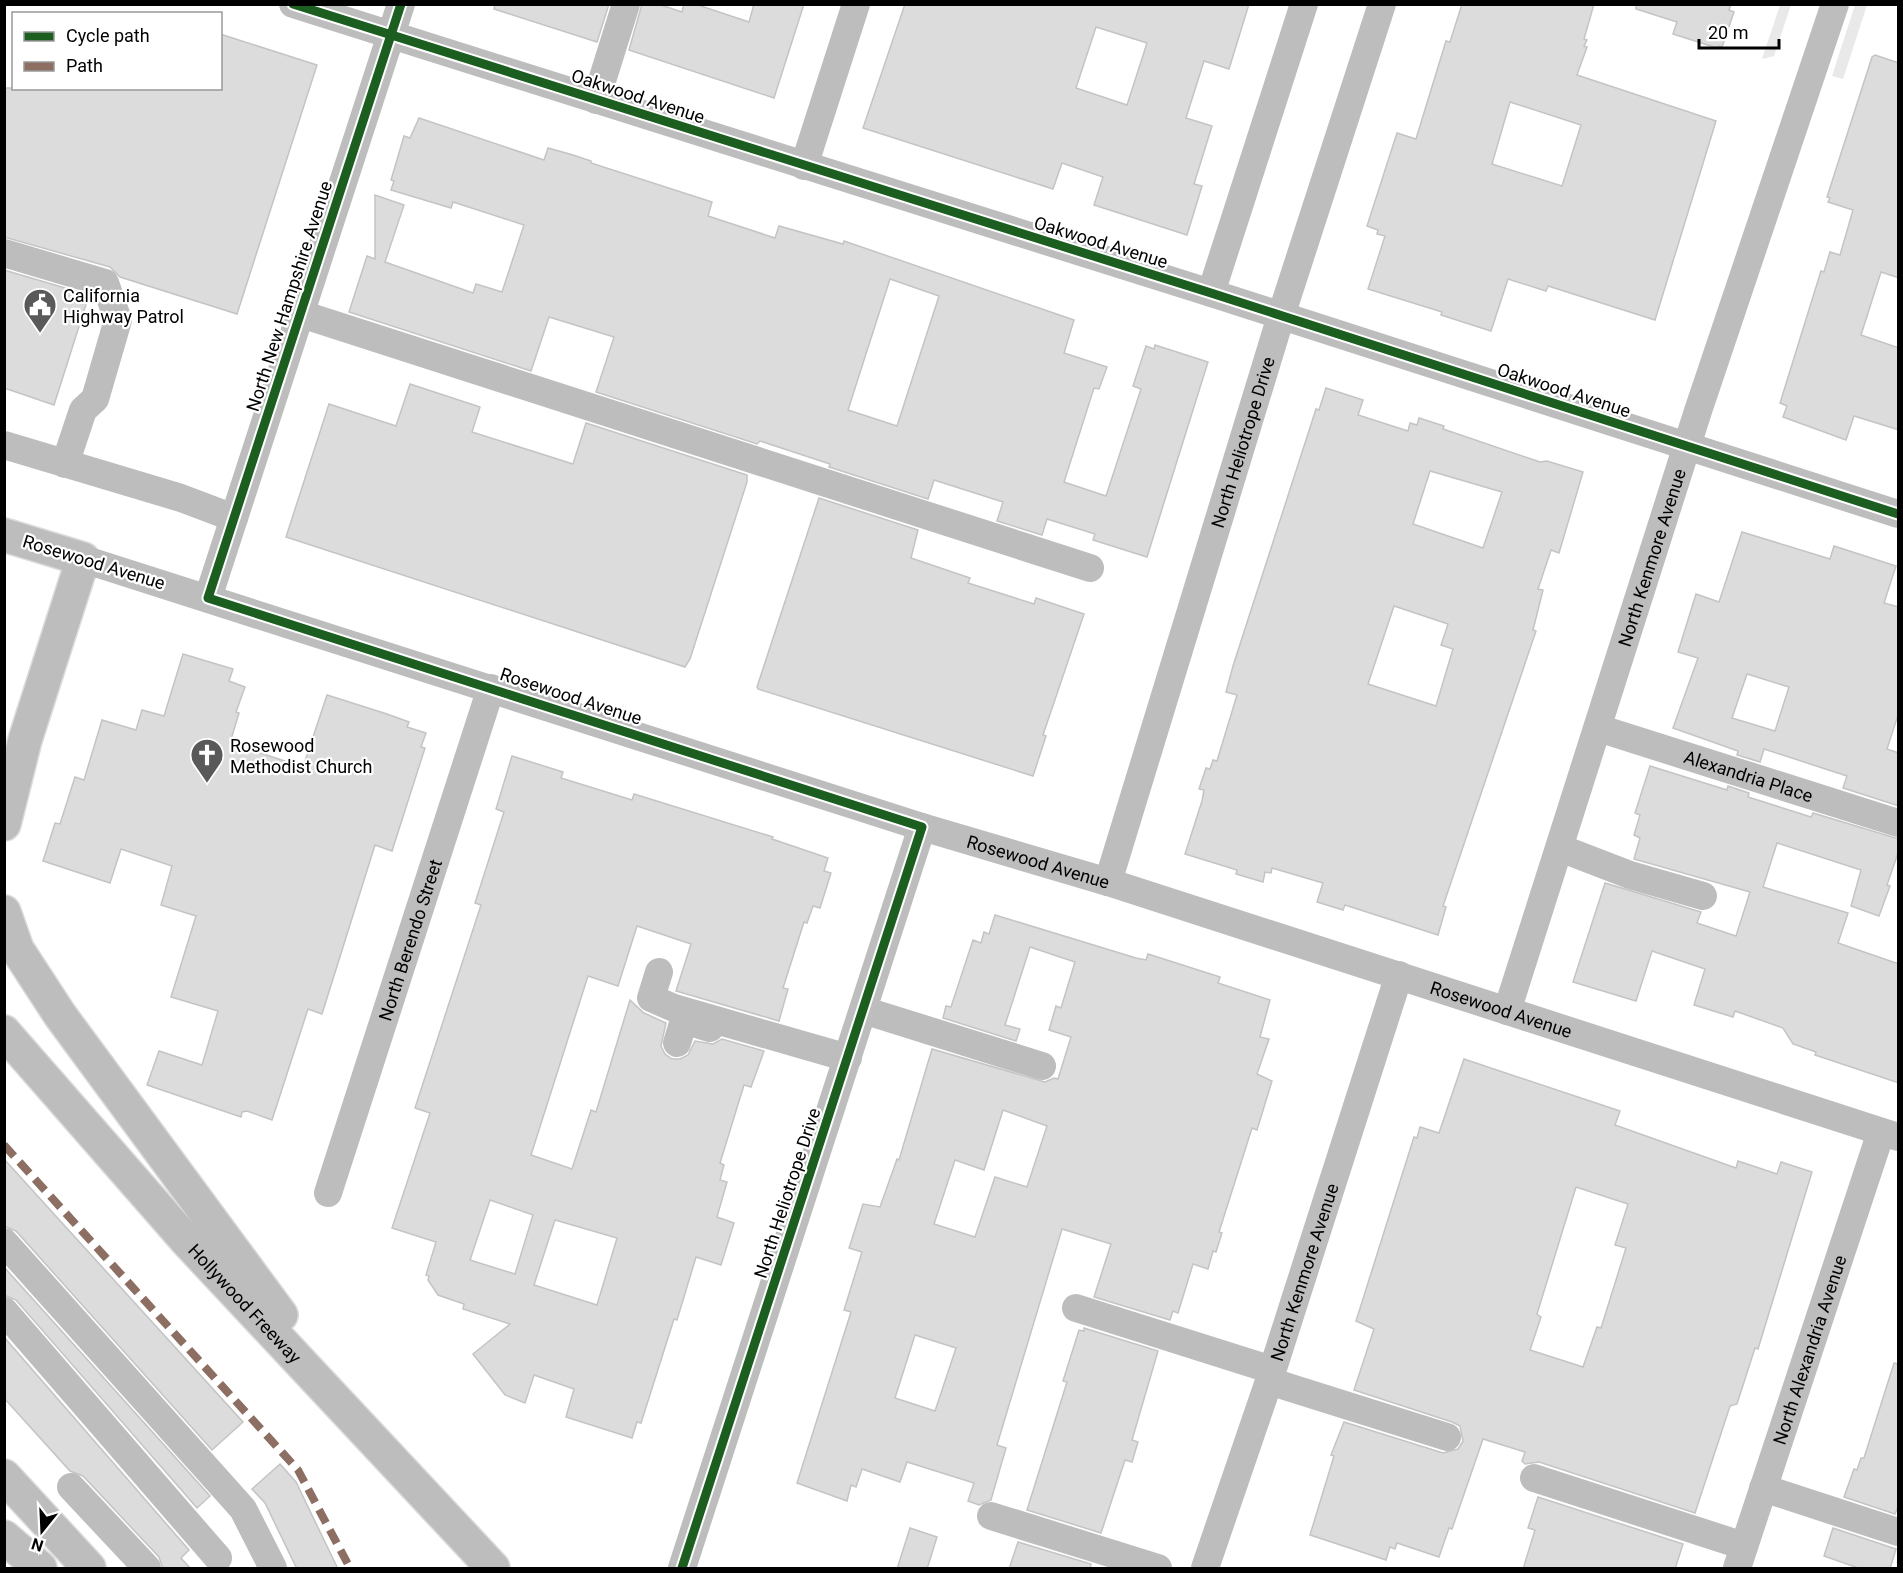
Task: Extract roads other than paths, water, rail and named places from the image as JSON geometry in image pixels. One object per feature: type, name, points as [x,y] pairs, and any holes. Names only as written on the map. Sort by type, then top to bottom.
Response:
[{"type":"main road","name":"Rosewood Avenue","points":[[4,535],[83,559]]},
{"type":"main road","points":[[4,824],[25,740],[83,559]]},
{"type":"main road","points":[[4,912],[17,949],[60,1015],[382,1451]]},
{"type":"main road","name":"Hollywood Freeway","points":[[4,1032],[186,1239],[493,1569]]},
{"type":"main road","points":[[4,1476],[80,1559]]},
{"type":"main road","points":[[4,1537],[40,1569]]},
{"type":"street","name":"Oakwood Avenue","points":[[293,4],[1210,293],[1899,514]]},
{"type":"street","name":"North New Hampshire Avenue","points":[[208,598],[401,4]]},
{"type":"street","points":[[596,100],[626,4]]},
{"type":"street","points":[[804,166],[856,4]]},
{"type":"street","points":[[1210,293],[1304,4]]},
{"type":"street","name":"North Heliotrope Drive","points":[[1108,882],[1281,316],[1382,4]]},
{"type":"street","name":"North Kenmore Avenue","points":[[1507,1011],[1687,447],[1835,4]]},
{"type":"street","points":[[4,253],[105,283],[118,320],[95,399],[83,410],[65,464]]},
{"type":"street","points":[[301,314],[1090,568]]},
{"type":"street","points":[[4,445],[181,498],[234,518]]},
{"type":"street","name":"Rosewood Avenue","points":[[83,559],[922,826],[1108,882],[1890,1135]]},
{"type":"street","name":"North Berendo Street","points":[[328,1192],[491,688]]},
{"type":"street","name":"Alexandria Place","points":[[1598,728],[1899,823]]},
{"type":"street","points":[[4,765],[25,740]]},
{"type":"street","name":"North Heliotrope Drive","points":[[682,1569],[922,826]]},
{"type":"street","points":[[1560,848],[1630,875],[1703,896]]},
{"type":"street","points":[[659,972],[651,998],[674,1008],[846,1064]]},
{"type":"street","name":"North Kenmore Avenue","points":[[1205,1569],[1271,1376],[1399,975]]},
{"type":"street","points":[[863,1010],[1042,1066]]},
{"type":"street","points":[[677,1043],[684,1020],[846,1064]]},
{"type":"street","points":[[4,1021],[36,1071]]},
{"type":"street","name":"North Alexandria Avenue","points":[[1740,1557],[1890,1135]]},
{"type":"street","points":[[4,1242],[243,1509],[273,1569]]},
{"type":"street","points":[[1076,1308],[1447,1437]]},
{"type":"street","points":[[4,1311],[213,1564],[250,1523]]},
{"type":"street","points":[[1534,1478],[1740,1557]]},
{"type":"street","points":[[71,1487],[147,1569]]},
{"type":"street","points":[[1763,1488],[1899,1532]]},
{"type":"street","points":[[991,1516],[1158,1569]]},
{"type":"place","name":"California Highway Patrol","points":[[40,334]]},
{"type":"place","name":"Rosewood Methodist Church","points":[[207,784]]}]
